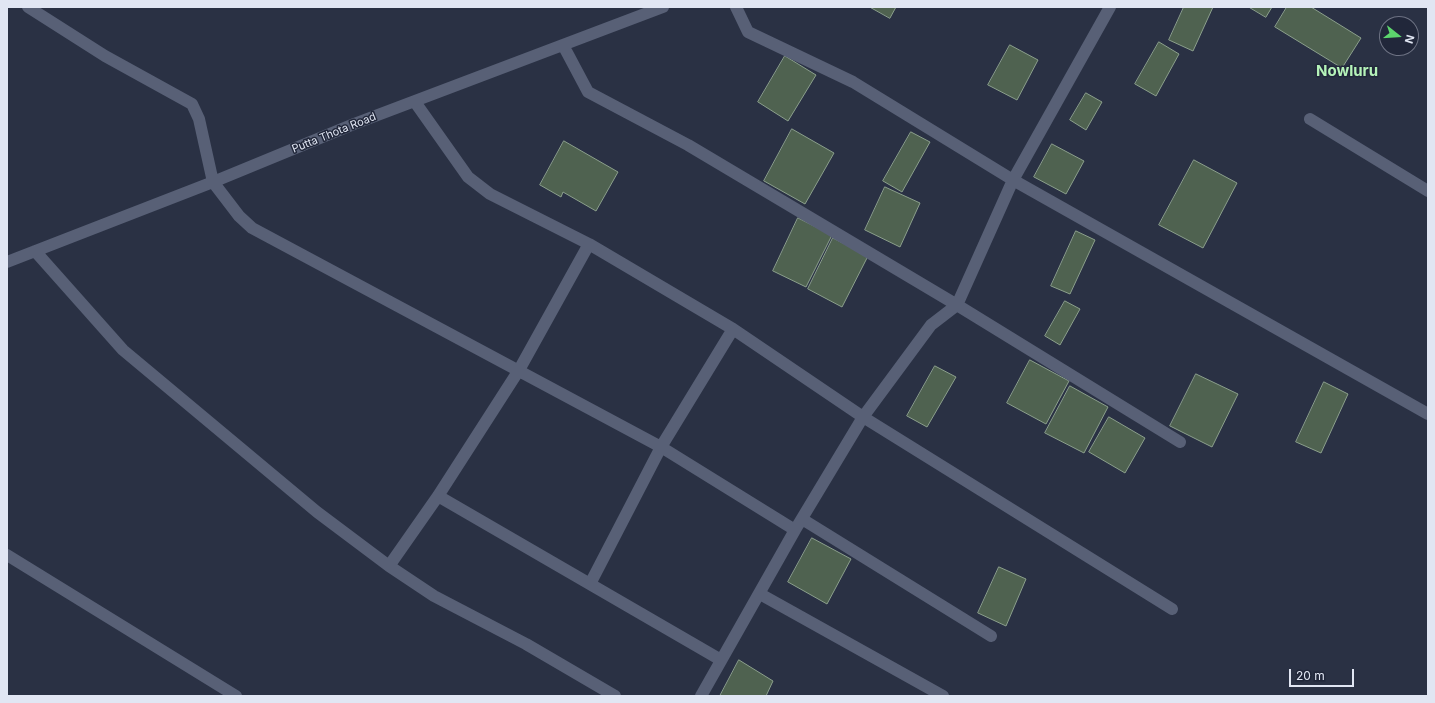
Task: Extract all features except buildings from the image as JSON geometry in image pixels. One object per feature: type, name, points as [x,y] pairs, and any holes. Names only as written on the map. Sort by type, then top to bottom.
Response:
[{"type":"street","points":[[28,7],[105,56],[192,104],[199,119],[213,182],[239,216],[252,228],[267,238],[519,370],[661,447],[795,530]]},
{"type":"street","name":"Putta Thota Road","points":[[7,262],[213,182],[354,124],[663,7]]},
{"type":"street","points":[[736,7],[748,32],[853,82],[1013,180],[1428,414]]},
{"type":"street","points":[[701,696],[795,530],[863,418],[931,325],[957,305],[1013,180],[1110,7]]},
{"type":"street","points":[[563,45],[588,92],[688,145],[957,305],[1180,442]]},
{"type":"street","points":[[415,102],[468,177],[478,186],[490,194],[589,244],[733,329],[863,418],[1172,609]]},
{"type":"street","points":[[1310,119],[1428,191]]},
{"type":"street","points":[[389,566],[438,496],[519,370],[589,244]]},
{"type":"street","points":[[35,251],[122,350],[317,512],[389,566],[434,596],[526,644],[615,696]]},
{"type":"street","points":[[590,584],[661,447],[733,329]]},
{"type":"street","points":[[438,496],[721,660]]},
{"type":"street","points":[[802,519],[991,636]]},
{"type":"street","points":[[7,555],[236,696]]},
{"type":"street","points":[[760,594],[942,696]]},
{"type":"district","name":"Nowluru","points":[[1347,71]]}]
